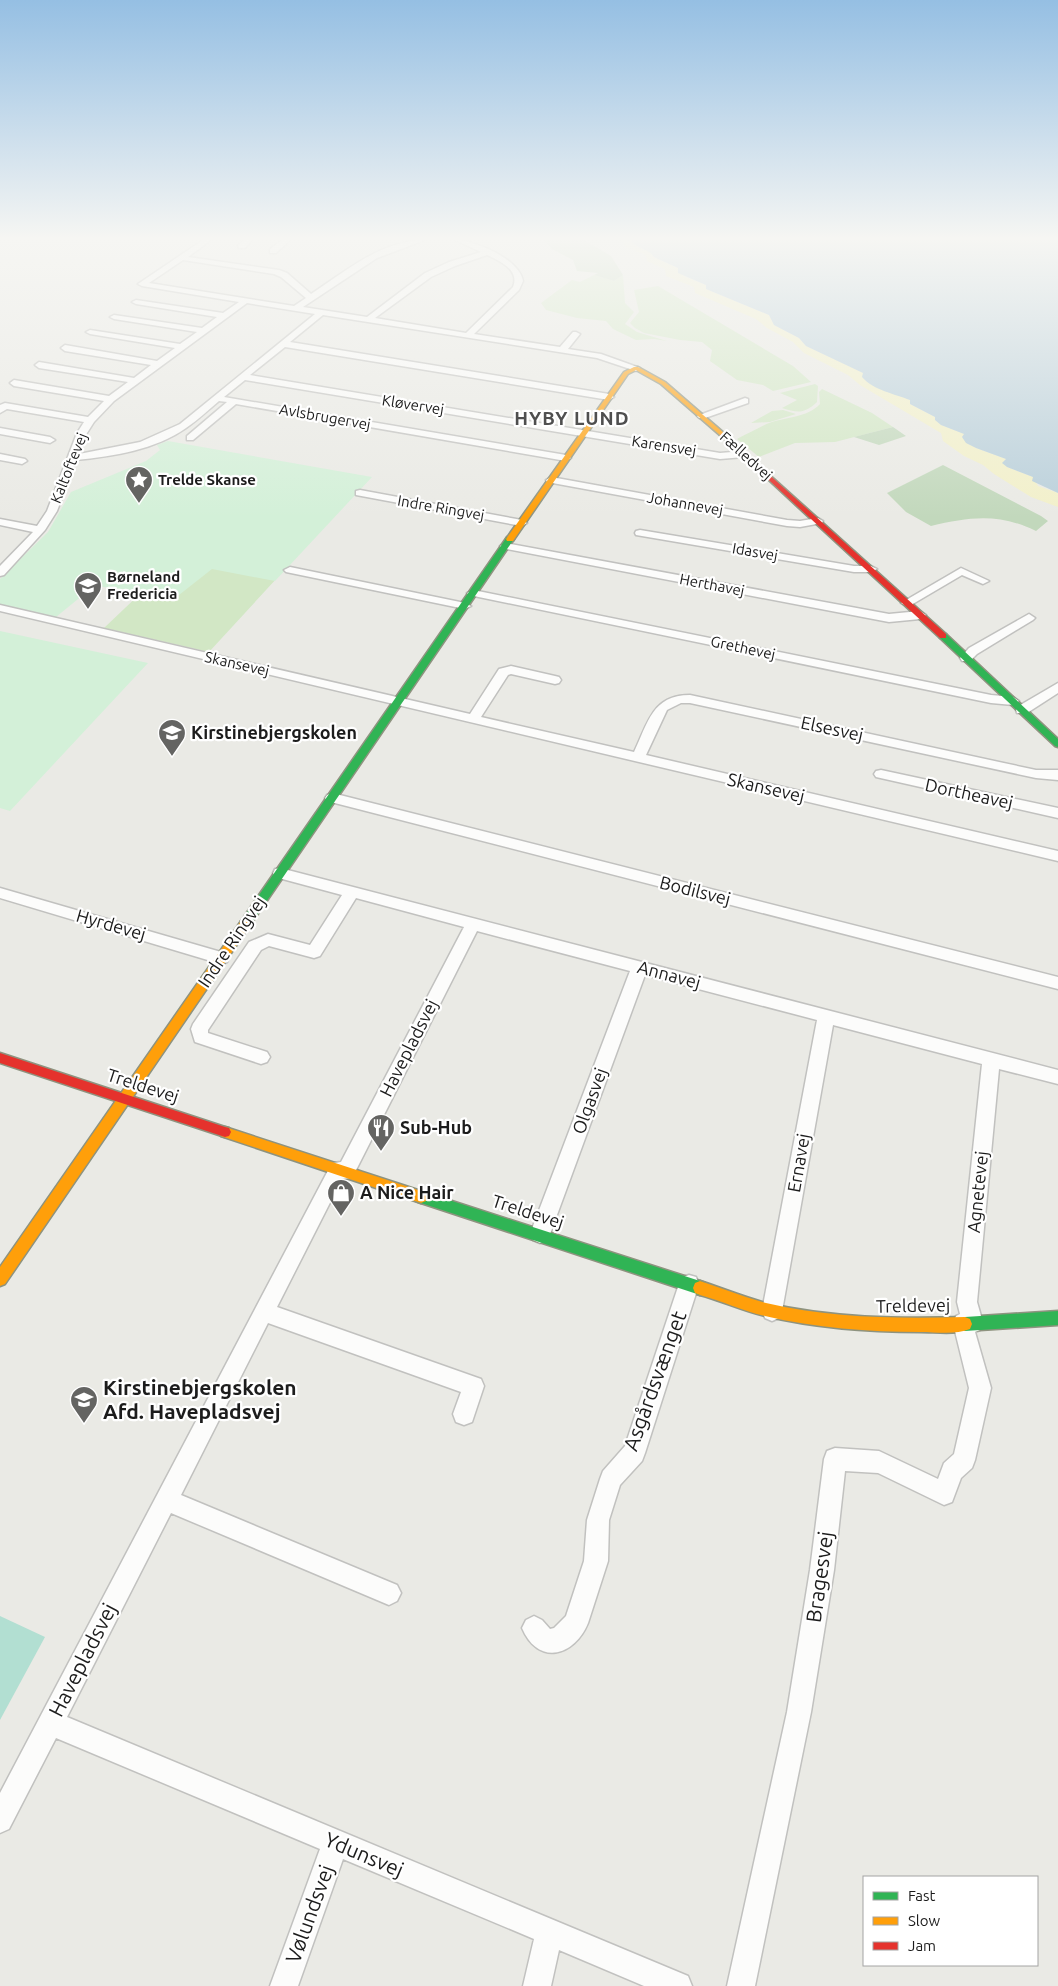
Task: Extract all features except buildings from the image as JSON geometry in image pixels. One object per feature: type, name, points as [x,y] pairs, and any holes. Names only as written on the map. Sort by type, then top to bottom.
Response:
[{"type":"street","points":[[94,333],[182,347]]},
{"type":"street","name":"Kaltoftevej","points":[[0,573],[40,530],[52,511],[82,433],[90,420],[135,381],[202,333]]},
{"type":"street","points":[[72,458],[120,452],[161,439],[183,426],[297,333]]},
{"type":"street","name":"Fælledvej","points":[[453,333],[610,359],[636,368],[663,383],[871,569],[1057,741]]},
{"type":"street","points":[[562,350],[576,334]]},
{"type":"street","points":[[284,344],[608,397]]},
{"type":"street","points":[[65,348],[159,364]]},
{"type":"street","points":[[39,365],[135,381]]},
{"type":"street","name":"Indre Ringvej","points":[[0,1279],[608,397],[626,373],[636,368]]},
{"type":"street","name":"Kløvervej","points":[[243,377],[583,433]]},
{"type":"street","points":[[14,383],[111,400]]},
{"type":"street","name":"Avlsbrugervej","points":[[217,398],[566,458]]},
{"type":"street","points":[[190,438],[234,401]]},
{"type":"street","points":[[702,416],[745,401]]},
{"type":"street","points":[[0,410],[5,406],[90,420]]},
{"type":"street","points":[[0,431],[50,440]]},
{"type":"street","name":"Karensvej","points":[[583,433],[720,456],[744,454]]},
{"type":"street","points":[[0,457],[22,461]]},
{"type":"street","name":"Johannevej","points":[[551,480],[787,523],[800,524],[818,521]]},
{"type":"street","name":"Indre Ringvej","points":[[360,493],[522,523]]},
{"type":"street","points":[[0,522],[40,530]]},
{"type":"street","name":"Idasvej","points":[[640,533],[854,569],[871,569]]},
{"type":"street","name":"Herthavej","points":[[505,546],[889,618],[920,615]]},
{"type":"street","points":[[290,570],[465,606]]},
{"type":"street","points":[[907,603],[961,571],[982,581]]},
{"type":"street","name":"Grethevej","points":[[473,593],[1018,706]]},
{"type":"street","name":"Skansevej","points":[[0,608],[1058,856]]},
{"type":"street","points":[[966,658],[973,651],[1029,618]]},
{"type":"street","points":[[473,719],[503,672],[511,670],[555,680]]},
{"type":"street","points":[[1018,706],[1058,687]]},
{"type":"street","name":"Elsesvej","points":[[638,758],[662,708],[679,699],[690,699],[1036,774],[1058,775]]},
{"type":"street","name":"Dortheavej","points":[[881,774],[1058,813]]},
{"type":"street","name":"Bodilsvej","points":[[332,798],[1058,983]]},
{"type":"street","name":"Annavej","points":[[280,872],[1058,1077]]},
{"type":"street","points":[[261,1057],[202,1037],[199,1029],[254,946],[268,940],[314,952],[352,892]]},
{"type":"street","name":"Hyrdevej","points":[[0,893],[221,958]]},
{"type":"street","name":"Havepladsvej","points":[[0,1820],[264,1312],[342,1171],[473,924]]},
{"type":"street","name":"Olgasvej","points":[[540,1234],[640,967]]},
{"type":"street","name":"Ernavej","points":[[772,1311],[826,1016]]},
{"type":"street","name":"Treldevej","points":[[0,1058],[772,1311],[820,1320],[868,1325],[916,1326],[1058,1318]]},
{"type":"street","name":"Agnetevej","points":[[968,1323],[967,1302],[991,1060]]},
{"type":"street","name":"Asgårdsvænget","points":[[534,1628],[545,1641],[560,1640],[576,1623],[596,1561],[598,1520],[611,1479],[634,1453],[689,1284]]},
{"type":"street","points":[[264,1312],[474,1386],[464,1414]]},
{"type":"street","name":"Bragesvej","points":[[741,1986],[799,1712],[822,1570],[835,1458],[879,1462],[944,1494],[952,1471],[964,1460],[980,1388],[968,1323]]},
{"type":"street","points":[[166,1500],[389,1593]]},
{"type":"street","name":"Ydunsvej","points":[[50,1723],[678,1986]]},
{"type":"street","name":"Vølundsvej","points":[[284,1986],[335,1843]]},
{"type":"street","points":[[537,1986],[549,1932]]},
{"type":"green space","points":[[621,333],[639,333],[667,341],[654,339],[636,340]]},
{"type":"green space","points":[[644,333],[737,333],[793,366],[811,382],[773,391],[763,385],[737,380],[710,361],[712,350],[702,342]]},
{"type":"green space","points":[[815,384],[818,386],[817,402],[808,409],[792,411],[782,408],[797,400],[780,393]]},
{"type":"green space","points":[[822,389],[872,413],[893,427],[835,442],[795,443],[759,457],[737,439],[769,423],[802,415],[815,409],[820,404],[819,392]]},
{"type":"green space","points":[[783,410],[796,414],[770,422],[751,423],[772,411]]},
{"type":"green space","points":[[893,427],[906,436],[879,445],[854,437]]},
{"type":"green space","points":[[168,441],[372,477],[275,581],[212,569],[179,595],[94,586],[56,617],[0,604],[0,579],[48,532],[71,492],[146,461],[160,450],[157,445]]},
{"type":"green space","points":[[943,465],[1048,521],[1036,531],[1009,521],[984,518],[959,520],[931,526],[906,512],[887,493]]},
{"type":"green space","points":[[203,562],[278,577],[209,652],[104,628],[145,589]]},
{"type":"green space","points":[[0,631],[148,663],[10,811],[0,808]]},
{"type":"green space","points":[[0,1616],[45,1637],[0,1720]]},
{"type":"sand","points":[[776,333],[789,333],[799,338],[806,346],[864,373],[866,381],[910,400],[910,404],[935,417],[941,425],[965,434],[962,437],[976,448],[1006,459],[1007,467],[1033,477],[1038,486],[1058,493],[1058,507],[1031,497],[983,465],[964,456],[943,441],[941,433],[860,385],[848,375],[804,353],[793,342]]},
{"type":"water","points":[[789,333],[1058,333],[1058,493],[1032,481],[1033,477],[1007,467],[1002,463],[1006,459],[966,443],[962,437],[964,434],[941,425],[935,420],[935,417],[910,404],[910,400],[872,385],[862,377],[863,373],[806,346],[799,338]]},
{"type":"traffic: fast","points":[[245,924],[510,539]]},
{"type":"traffic: fast","points":[[943,636],[1058,744]]},
{"type":"traffic: fast","points":[[421,1197],[700,1288]]},
{"type":"traffic: fast","points":[[965,1324],[1058,1318]]},
{"type":"traffic: slow","points":[[510,539],[626,373],[636,368],[663,383],[723,435]]},
{"type":"traffic: slow","points":[[0,1279],[245,924]]},
{"type":"traffic: slow","points":[[225,1132],[421,1197]]},
{"type":"traffic: slow","points":[[700,1288],[764,1309],[820,1320],[892,1325],[965,1324]]},
{"type":"traffic: jam","points":[[723,435],[943,636]]},
{"type":"traffic: jam","points":[[0,1058],[225,1132]]},
{"type":"place","name":"Trelde Skanse","points":[[139,504]]},
{"type":"place","name":"Børneland Fredericia","points":[[88,610]]},
{"type":"place","name":"Kirstinebjergskolen","points":[[172,757]]},
{"type":"place","name":"Sub-Hub","points":[[381,1152]]},
{"type":"place","name":"A Nice Hair","points":[[341,1217]]},
{"type":"place","name":"Kirstinebjergskolen Afd. Havepladsvej","points":[[84,1424]]},
{"type":"district","name":"HYBY LUND","points":[[572,418]]}]
